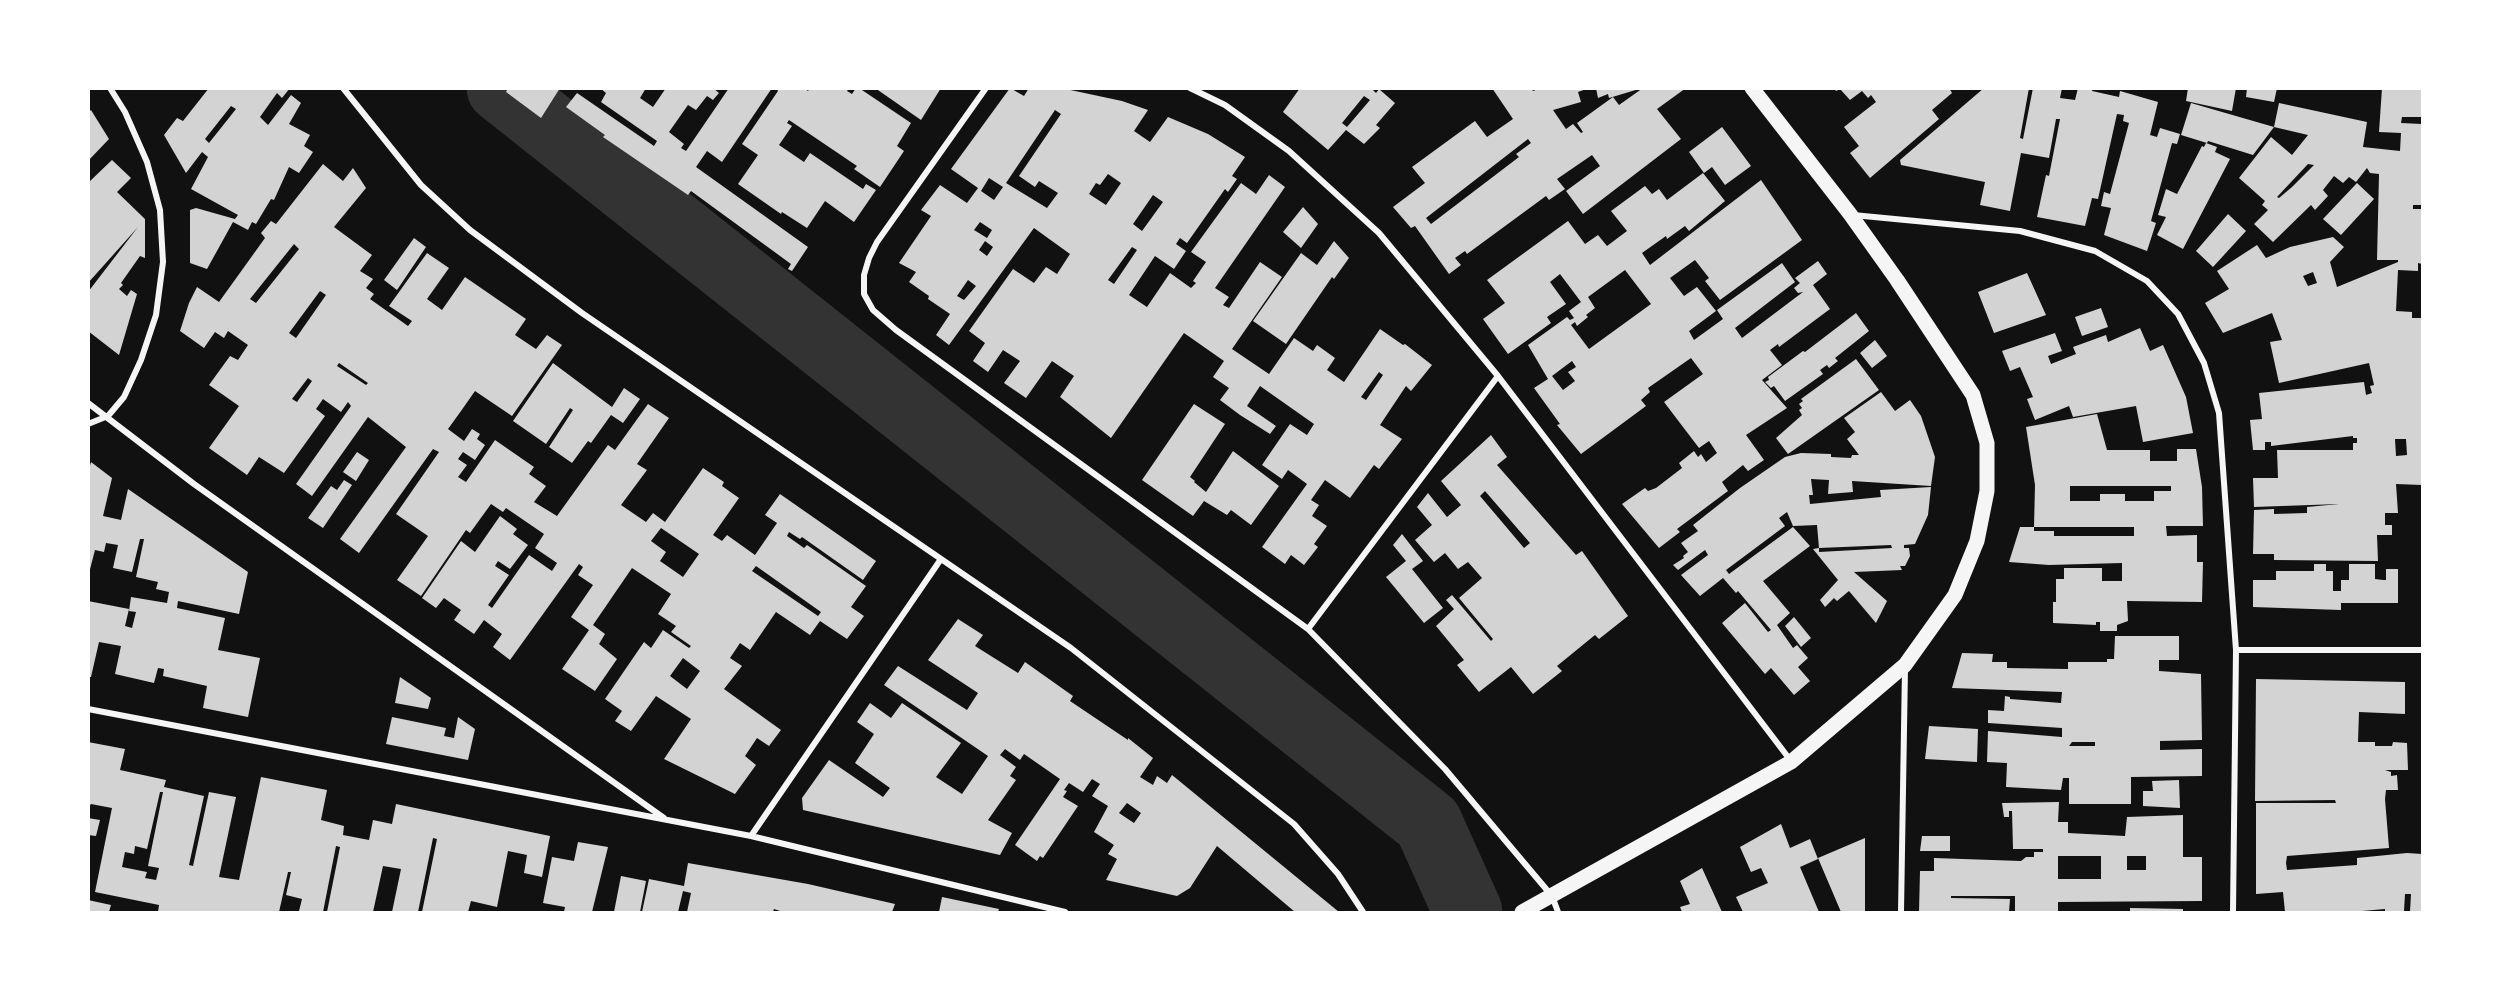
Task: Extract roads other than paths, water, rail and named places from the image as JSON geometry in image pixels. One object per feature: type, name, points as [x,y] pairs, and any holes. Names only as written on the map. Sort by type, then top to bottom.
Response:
[{"type":"main road","points":[[1523,912],[1791,762],[1905,665],[1955,595],[1977,541],[1987,491],[1987,443],[1973,395],[1850,214],[1752,88]]},
{"type":"street","points":[[88,424],[108,417],[124,397],[141,360],[156,315],[163,262],[160,210],[147,162],[125,112],[110,88]]},
{"type":"street","points":[[343,88],[421,185],[470,230],[582,314],[1071,648],[1294,824],[1338,874],[1363,912]]},
{"type":"street","points":[[986,88],[868,258],[864,275],[864,294],[873,310],[896,330],[1308,629],[1445,769],[1552,896],[1558,912]]},
{"type":"street","points":[[1190,88],[1225,105],[1290,151],[1379,233],[1498,375],[1791,762]]},
{"type":"street","points":[[1850,214],[2020,231],[2095,251],[2147,281],[2178,314],[2205,363],[2219,413],[2236,650],[2233,912]]},
{"type":"street","points":[[1308,629],[1498,375]]},
{"type":"street","points":[[88,403],[194,484],[667,820]]},
{"type":"street","points":[[751,836],[941,559]]},
{"type":"street","points":[[2236,650],[2422,650]]},
{"type":"street","points":[[1901,912],[1905,665]]},
{"type":"street","points":[[88,709],[751,836],[1065,912]]},
{"type":"waterway","points":[[501,88],[1428,823],[1468,912]]}]
